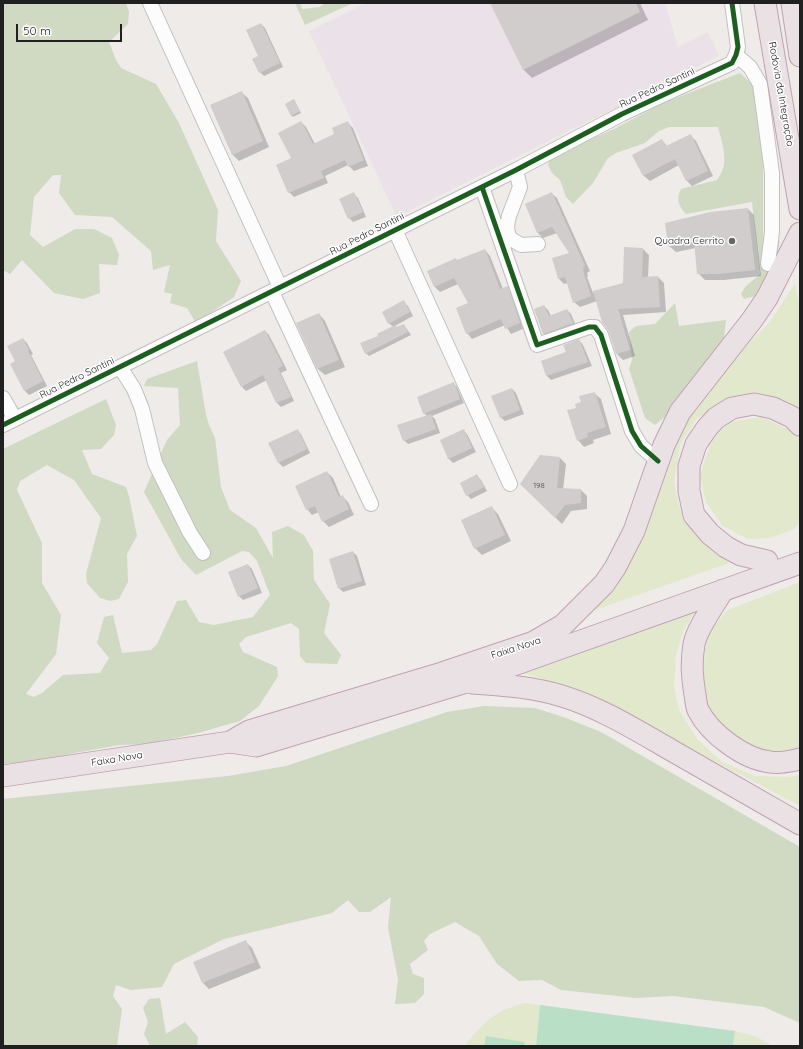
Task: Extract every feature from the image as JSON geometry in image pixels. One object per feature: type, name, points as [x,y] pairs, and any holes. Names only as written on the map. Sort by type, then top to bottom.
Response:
[{"type":"highway","name":"Rodovia da Integração","points":[[765,3],[800,209]]},
{"type":"highway","points":[[792,3],[800,56]]},
{"type":"highway","points":[[529,644],[563,625],[604,584],[615,568],[634,531],[664,445],[680,412],[752,320],[767,298],[800,233]]},
{"type":"highway","points":[[767,561],[741,556],[726,548],[710,534],[694,515],[689,491],[689,466],[696,444],[707,428],[716,418],[732,408],[754,404],[773,408],[792,417],[800,425]]},
{"type":"highway","name":"Faixa Nova","points":[[230,742],[249,731],[442,673],[800,550]]},
{"type":"highway","name":"Faixa Nova","points":[[3,776],[230,742],[256,746],[463,683],[800,563]]},
{"type":"highway","points":[[723,590],[704,621],[694,642],[691,665],[698,709],[716,732],[741,752],[755,759],[771,763],[790,762],[800,759]]},
{"type":"highway","points":[[463,683],[504,685],[542,691],[592,706],[627,724],[800,824]]},
{"type":"street","points":[[150,3],[371,504]]},
{"type":"street","points":[[732,3],[738,47],[736,56],[750,67],[760,84],[772,173],[772,232],[768,264]]},
{"type":"street","name":"Rua Pedro Santini","points":[[9,422],[516,170],[622,114],[732,63],[736,56]]},
{"type":"street","points":[[516,170],[520,187],[509,216],[507,226],[508,234],[511,239],[521,245],[538,244]]},
{"type":"street","points":[[482,187],[537,345],[589,327],[596,327],[601,335],[632,431],[641,446],[658,461]]},
{"type":"street","points":[[395,230],[510,484]]},
{"type":"street","points":[[120,367],[134,390],[142,409],[155,462],[190,533],[203,553]]},
{"type":"street","points":[[3,398],[9,422]]},
{"type":"shaded area","points":[[366,3],[665,3],[678,47],[708,32],[719,56],[397,217],[309,31]]},
{"type":"green space","points":[[3,3],[126,3],[129,12],[128,24],[109,42],[121,68],[156,84],[179,123],[218,210],[216,241],[241,281],[234,297],[196,323],[187,308],[170,303],[172,294],[164,292],[170,265],[153,270],[151,251],[112,217],[75,215],[59,193],[61,175],[53,175],[34,197],[30,235],[43,247],[75,229],[94,229],[112,238],[119,255],[117,265],[99,264],[100,293],[83,299],[54,293],[22,260],[10,274],[3,270]]},
{"type":"green space","points":[[295,3],[300,3],[302,9],[320,7],[325,3],[353,3],[305,25]]},
{"type":"green space","points":[[740,73],[753,85],[756,96],[763,155],[763,243],[780,241],[772,276],[755,296],[744,299],[741,294],[746,286],[760,274],[752,202],[686,214],[681,208],[678,199],[681,189],[717,180],[721,174],[724,155],[718,127],[669,127],[659,131],[645,143],[616,153],[608,158],[593,183],[573,204],[566,197],[560,180],[552,173],[548,165],[551,156],[614,129],[663,103]]},
{"type":"green space","points":[[795,284],[800,309],[800,408],[785,400],[755,392],[727,401],[696,419],[680,445],[674,482],[678,502],[684,519],[701,540],[729,563],[586,613],[683,423],[707,390],[747,345],[769,323]]},
{"type":"green space","points":[[675,303],[679,326],[726,320],[724,338],[702,372],[672,411],[655,425],[645,418],[629,369],[632,360],[629,332],[636,326],[655,324]]},
{"type":"green space","points":[[197,361],[206,415],[215,438],[221,487],[230,510],[256,528],[273,558],[272,532],[288,526],[304,535],[313,551],[314,580],[330,604],[324,633],[341,655],[337,664],[306,663],[300,656],[299,629],[291,623],[246,637],[239,644],[243,652],[277,667],[278,676],[259,706],[240,721],[198,733],[148,744],[119,745],[39,761],[3,764],[3,449],[106,399],[116,425],[114,435],[101,449],[82,450],[92,474],[126,487],[137,536],[127,554],[128,582],[119,599],[110,601],[100,598],[87,583],[86,574],[101,518],[74,480],[47,465],[20,481],[17,490],[42,543],[42,583],[61,615],[56,654],[26,694],[34,697],[42,693],[63,675],[100,673],[109,658],[97,643],[104,617],[113,615],[122,653],[151,650],[157,644],[177,601],[186,600],[199,622],[214,625],[253,617],[270,595],[257,561],[249,552],[242,551],[196,575],[181,559],[144,492],[167,440],[180,425],[178,388],[144,386],[147,379]]},
{"type":"green space","points":[[762,417],[800,435],[800,523],[794,529],[770,538],[748,539],[722,525],[706,502],[700,475],[711,442],[729,422]]},
{"type":"green space","points":[[800,582],[800,751],[795,755],[756,749],[713,723],[702,695],[705,650],[710,630],[728,610]]},
{"type":"green space","points":[[694,613],[683,631],[676,655],[674,687],[679,710],[697,739],[721,761],[754,776],[788,777],[800,775],[800,806],[576,688],[523,673]]},
{"type":"green space","points":[[484,706],[535,708],[601,732],[800,847],[800,1023],[764,1007],[673,996],[636,998],[561,990],[542,980],[519,981],[497,964],[479,936],[455,922],[430,934],[424,941],[428,950],[410,964],[413,974],[424,978],[424,994],[415,1003],[395,1004],[398,979],[388,928],[391,897],[370,912],[359,912],[348,900],[332,913],[224,939],[174,964],[162,987],[131,990],[116,985],[113,996],[122,1009],[117,1046],[3,1046],[3,799],[228,776],[286,766],[447,712]]},
{"type":"green space","points":[[160,998],[166,1034],[185,1022],[198,1037],[197,1046],[150,1046],[144,1034],[148,1022],[143,1008],[149,999]]},
{"type":"green space","points":[[524,1003],[540,1005],[536,1046],[465,1046],[472,1036],[495,1015],[506,1009]]},
{"type":"green space","points":[[540,1005],[735,1031],[733,1046],[536,1046]]},
{"type":"green space","points":[[735,1031],[755,1036],[773,1046],[733,1046]]},
{"type":"green space","points":[[486,1036],[525,1042],[524,1046],[484,1046]]},
{"type":"building","points":[[490,3],[636,3],[640,12],[523,70]]},
{"type":"building","points":[[261,23],[280,63],[259,73],[252,59],[258,56],[246,30]]},
{"type":"building","points":[[242,91],[263,141],[232,155],[210,105]]},
{"type":"building","points":[[294,99],[300,111],[291,116],[285,104]]},
{"type":"building","points":[[301,121],[313,144],[334,134],[332,128],[348,121],[364,160],[348,167],[345,160],[321,171],[324,178],[288,193],[276,165],[291,158],[278,133]]},
{"type":"building","points":[[691,134],[708,171],[686,181],[675,159],[643,176],[632,155],[662,139],[666,146]]},
{"type":"building","points":[[354,192],[363,212],[348,219],[339,199]]},
{"type":"building","points":[[552,192],[585,266],[583,267],[583,271],[591,296],[573,303],[565,277],[558,279],[552,258],[569,253],[552,227],[537,233],[525,204]]},
{"type":"building","points":[[748,208],[755,270],[717,274],[697,274],[694,241],[668,246],[665,223],[710,212]]},
{"type":"building","points":[[624,247],[643,248],[642,277],[658,276],[660,307],[618,309],[630,350],[616,354],[609,332],[602,322],[593,291],[623,283]]},
{"type":"building","points":[[485,249],[500,289],[508,286],[520,323],[505,329],[501,319],[466,334],[456,308],[468,303],[454,278],[434,287],[427,271],[456,258],[457,260]]},
{"type":"building","points":[[404,300],[410,312],[388,324],[382,312]]},
{"type":"building","points":[[544,305],[549,316],[567,309],[573,323],[543,334],[534,309]]},
{"type":"building","points":[[319,313],[339,360],[317,369],[296,323]]},
{"type":"building","points":[[404,324],[408,332],[365,354],[360,343],[378,336],[377,334],[395,325],[396,327]]},
{"type":"building","points":[[265,330],[283,366],[278,368],[291,397],[276,403],[263,375],[241,387],[223,352]]},
{"type":"building","points":[[23,338],[43,381],[24,391],[10,364],[15,361],[7,346]]},
{"type":"building","points":[[579,339],[588,362],[546,376],[541,361],[566,352],[563,345]]},
{"type":"building","points":[[454,382],[460,399],[423,414],[417,397]]},
{"type":"building","points":[[512,388],[520,410],[500,418],[491,396]]},
{"type":"building","points":[[595,392],[606,427],[587,433],[588,437],[577,441],[567,410],[576,408],[575,404],[581,402],[579,396]]},
{"type":"building","points":[[431,414],[436,429],[403,441],[397,425]]},
{"type":"building","points":[[298,429],[307,449],[278,463],[268,443]]},
{"type":"building","points":[[464,429],[472,448],[448,459],[440,440]]},
{"type":"building","points":[[540,455],[560,457],[557,488],[581,489],[581,503],[565,505],[555,518],[520,484]]},
{"type":"building","points":[[327,471],[339,497],[343,495],[349,509],[322,522],[315,506],[306,510],[295,486]]},
{"type":"building","points":[[477,474],[484,487],[466,496],[460,483]]},
{"type":"building","points":[[492,506],[505,535],[474,549],[461,520]]},
{"type":"building","points":[[353,551],[362,581],[338,589],[329,559]]},
{"type":"building","points":[[248,564],[258,588],[238,597],[228,572]]},
{"type":"building","points":[[246,940],[255,962],[202,983],[193,962]]},
{"type":"cycle path","points":[[3,425],[516,170],[622,114],[732,63],[738,47],[732,3]]},
{"type":"cycle path","points":[[482,187],[537,345],[589,327],[595,327],[601,335],[632,431],[641,446],[658,461]]},
{"type":"place","name":"Quadra Cerrito","points":[[732,241]]}]
